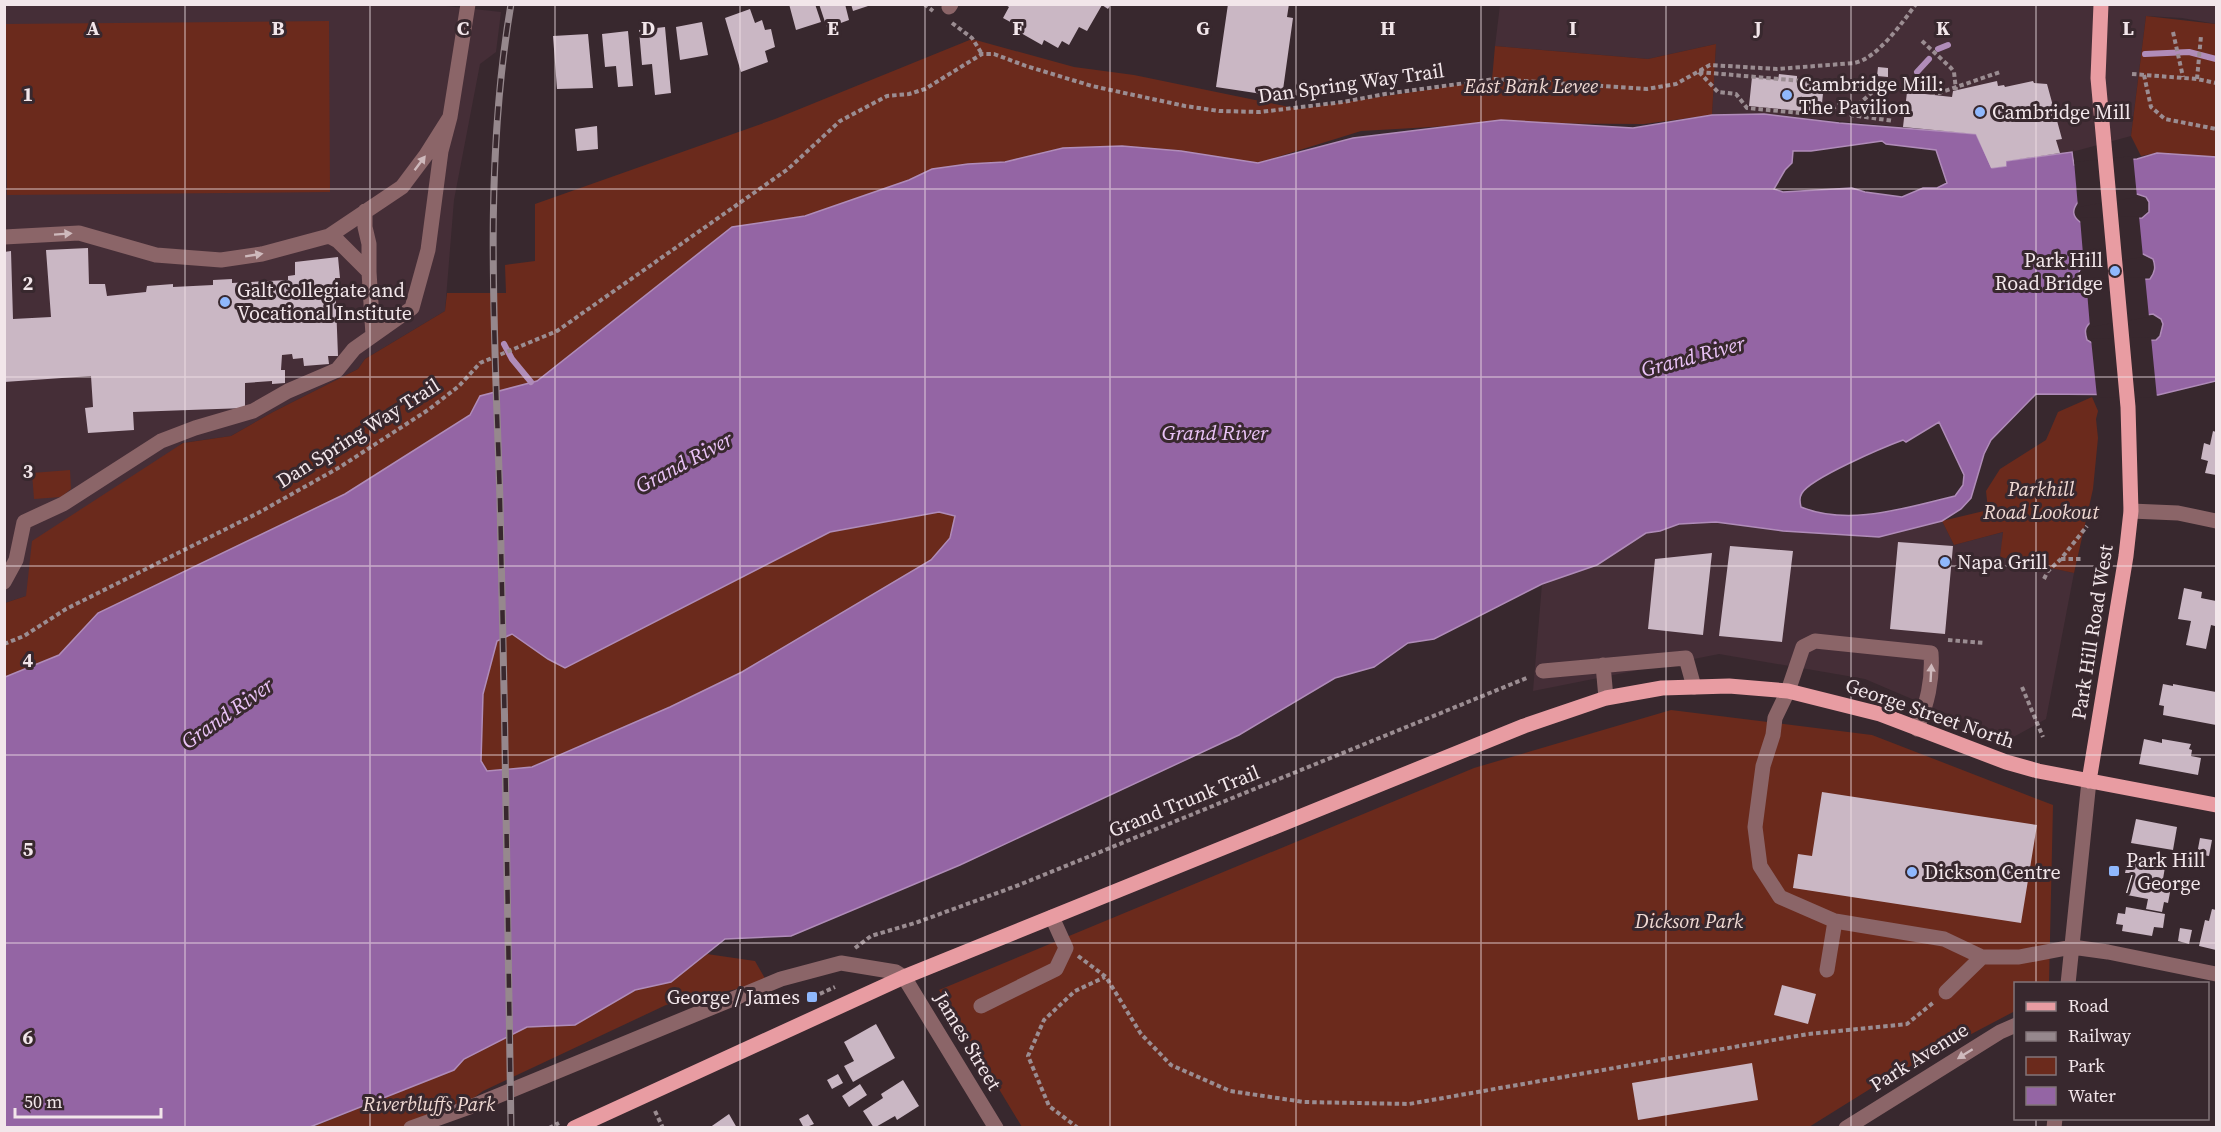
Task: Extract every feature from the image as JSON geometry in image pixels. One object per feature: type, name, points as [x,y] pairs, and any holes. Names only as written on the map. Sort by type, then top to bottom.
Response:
[{"type":"main road","name":"Park Hill Road West","points":[[2089,781],[2126,556],[2131,512],[2128,407],[2102,142],[2098,78],[2101,4]]},
{"type":"main road","name":"George Street North","points":[[574,1128],[904,977],[1524,726],[1606,698],[1662,688],[1729,686],[1788,691],[1880,714],[2006,762],[2038,771],[2217,805]]},
{"type":"street","points":[[4,582],[16,560],[24,522],[63,504],[161,441],[195,428],[253,411],[288,391],[338,369],[354,349],[412,308],[428,250],[441,151],[450,117],[468,4]]},
{"type":"street","points":[[4,237],[79,233],[156,255],[221,260],[262,254],[329,236],[402,187],[450,117]]},
{"type":"street","points":[[365,212],[365,227],[369,244],[373,335]]},
{"type":"street","points":[[329,236],[369,272]]},
{"type":"street","points":[[2131,512],[2178,513],[2217,521]]},
{"type":"street","points":[[1917,729],[1929,697],[1932,672],[1931,653],[1815,641],[1803,646],[1788,691],[1775,718],[1760,786],[1755,827],[1760,866],[1780,897],[1835,921],[1944,939],[1982,957],[2019,957],[2072,948],[2108,952],[2217,974]]},
{"type":"street","points":[[1543,671],[1686,658],[1694,687]]},
{"type":"street","points":[[1603,665],[1606,698]]},
{"type":"street","name":"Park Hill Road West","points":[[2067,982],[2089,781]]},
{"type":"street","points":[[981,1006],[1056,969],[1066,948],[1052,917]]},
{"type":"street","points":[[1827,970],[1835,921]]},
{"type":"street","points":[[1946,992],[1982,957]]},
{"type":"street","points":[[411,1128],[489,1100],[781,979],[840,963],[896,972],[904,977]]},
{"type":"street","name":"James Street","points":[[904,977],[996,1128]]},
{"type":"street","name":"Park Avenue","points":[[1846,1128],[2000,1032],[2014,1026]]},
{"type":"path","points":[[924,4],[946,11],[972,38],[982,54]]},
{"type":"path","name":"Dan Spring Way Trail","points":[[4,644],[24,636],[66,609],[258,513],[340,467],[428,410],[459,386],[480,363],[557,332],[788,169],[840,121],[887,96],[909,94],[925,89],[982,54],[994,54],[1092,86],[1185,106],[1219,111],[1260,112],[1495,79],[1647,89],[1676,84],[1710,65],[1777,69],[1862,62],[1894,32],[1916,4]]},
{"type":"path","points":[[2173,35],[2183,77]]},
{"type":"path","points":[[2197,79],[2201,38]]},
{"type":"path","points":[[1922,41],[1954,72],[1956,88]]},
{"type":"path","points":[[1698,72],[1939,93],[2000,72]]},
{"type":"path","points":[[1698,72],[1718,92],[1736,94],[1747,108],[1822,115],[1843,102],[1858,105]]},
{"type":"path","points":[[2132,74],[2183,77],[2217,83]]},
{"type":"path","points":[[2144,75],[2151,107],[2165,119],[2217,129]]},
{"type":"path","points":[[1878,86],[1851,115],[1894,121]]},
{"type":"path","points":[[2044,579],[2048,571],[2061,559],[2087,526]]},
{"type":"path","points":[[2061,559],[2081,559]]},
{"type":"path","points":[[1948,640],[1984,643]]},
{"type":"path","name":"Grand Trunk Trail","points":[[840,963],[852,950],[871,936],[918,922],[1019,885],[1543,671]]},
{"type":"path","points":[[2022,687],[2043,737]]},
{"type":"path","points":[[1066,948],[1106,977],[1141,1034],[1172,1065],[1230,1091],[1304,1102],[1408,1104],[1808,1034],[1907,1024],[1946,992]]},
{"type":"path","points":[[1078,1128],[1049,1106],[1028,1056],[1044,1020],[1075,991],[1106,977]]},
{"type":"path","points":[[655,1111],[663,1128]]},
{"type":"shaded area","name":"Galt Collegiate and Vocational Institute","points":[[428,4],[501,12],[496,52],[480,64],[454,200],[445,311],[365,359],[358,369],[231,436],[182,443],[26,596],[5,603],[4,5]]},
{"type":"shaded area","points":[[1500,5],[2216,5],[2216,24],[2182,18],[2146,16],[2131,136],[2072,152],[2006,162],[2006,166],[1991,168],[1976,134],[1764,114],[1712,115],[1716,44],[1648,59],[1495,46]]},
{"type":"shaded area","points":[[1942,521],[1954,545],[2003,532],[2001,557],[2074,573],[2046,719],[2008,740],[1865,679],[1719,654],[1533,691],[1542,584],[1597,565],[1646,533],[1679,524],[1716,522],[1783,531],[1879,537]]},
{"type":"green space","points":[[2146,16],[2216,24],[2216,157],[2157,153],[2141,156],[2131,136]]},
{"type":"green space","points":[[329,21],[330,192],[7,195],[6,24]]},
{"type":"green space","name":"East Bank Levee","points":[[972,39],[1074,67],[1134,75],[1299,109],[1492,80],[1495,46],[1648,59],[1716,44],[1712,115],[1644,124],[1502,123],[1361,131],[1258,163],[1181,151],[1122,146],[1064,148],[1005,162],[932,169],[909,180],[805,216],[732,227],[537,381],[480,396],[470,415],[345,494],[98,613],[59,655],[5,677],[5,603],[26,596],[32,541],[183,443],[231,436],[358,369],[365,359],[445,311],[447,293],[506,293],[505,265],[535,261],[535,204],[775,119]]},
{"type":"green space","name":"Parkhill Road Lookout","points":[[2092,397],[2098,411],[2093,489],[2074,573],[2000,557],[2003,532],[1954,545],[1942,521],[1988,510],[1986,491],[2000,469],[2046,440],[2058,412]]},
{"type":"green space","points":[[70,470],[71,489],[61,497],[34,499],[32,473]]},
{"type":"green space","points":[[939,512],[955,516],[950,538],[931,560],[742,672],[670,707],[531,767],[487,771],[481,761],[483,694],[497,641],[512,634],[565,668],[830,532]]},
{"type":"green space","name":"Dickson Park","points":[[1671,710],[1872,735],[2053,805],[2049,982],[2014,982],[2014,1012],[1886,1079],[1809,1127],[1022,1127],[939,990],[1474,768]]},
{"type":"green space","name":"Riverbluffs Park","points":[[707,954],[755,961],[767,982],[666,1005],[483,1091],[434,1127],[310,1128],[454,1070],[464,1059],[527,1027],[575,1025],[635,990],[671,982]]},
{"type":"water","name":"Grand River","points":[[1764,114],[1839,123],[1976,134],[1992,168],[2006,166],[2006,161],[2072,152],[2074,165],[2137,159],[2157,153],[2216,157],[2216,381],[2158,395],[2036,394],[1991,440],[1984,454],[1971,498],[1961,509],[1942,521],[1879,537],[1783,531],[1716,522],[1679,524],[1646,533],[1597,565],[1542,584],[1434,639],[1408,643],[1374,667],[1335,678],[1239,735],[960,865],[791,936],[725,939],[671,982],[635,990],[575,1025],[527,1027],[464,1059],[454,1070],[310,1127],[5,1128],[5,677],[59,655],[98,613],[345,494],[470,415],[480,396],[537,381],[732,227],[805,216],[909,180],[932,169],[1005,162],[1063,148],[1122,146],[1181,151],[1258,163],[1353,138],[1501,120],[1633,128],[1712,115]],"holes":[[[1882,141],[1886,144],[1936,150],[1947,183],[1937,188],[1923,188],[1902,197],[1852,188],[1783,192],[1774,189],[1792,163],[1793,151],[1811,151]],[[2137,194],[2146,197],[2149,202],[2149,212],[2142,218],[2080,222],[2074,215],[2078,202]],[[2143,254],[2153,259],[2154,265],[2154,272],[2150,279],[2086,283],[2081,280],[2079,272],[2084,262]],[[2153,314],[2161,319],[2163,324],[2160,336],[2156,340],[2092,343],[2087,340],[2085,333],[2090,323]],[[1939,422],[1964,475],[1963,485],[1955,496],[1898,510],[1859,515],[1820,513],[1801,507],[1802,493],[1819,479],[1903,440],[1906,442]],[[939,512],[955,516],[950,538],[931,560],[742,672],[670,707],[532,767],[487,771],[481,761],[483,694],[497,641],[512,634],[565,668],[830,532]]]},
{"type":"pier","points":[[2073,149],[2075,162],[2133,156],[2137,197],[2078,207]]},
{"type":"pier","points":[[2139,216],[2143,257],[2084,266],[2080,218]]},
{"type":"pier","points":[[2145,277],[2149,317],[2090,327],[2086,279]]},
{"type":"pier","points":[[2151,337],[2157,398],[2097,397],[2091,339]]},
{"type":"building","points":[[789,4],[815,4],[821,22],[796,30]]},
{"type":"building","points":[[819,4],[845,4],[849,20],[827,28]]},
{"type":"building","points":[[851,4],[871,4],[871,5],[853,11]]},
{"type":"building","points":[[1004,4],[1111,4],[1108,9],[1102,5],[1087,31],[1079,27],[1069,45],[1062,41],[1058,48],[1044,40],[1042,45],[1012,28],[1014,24],[1003,18],[1009,7]]},
{"type":"building","points":[[1228,4],[1289,4],[1287,17],[1293,18],[1282,97],[1216,87]]},
{"type":"building","points":[[750,9],[755,23],[762,20],[765,30],[771,29],[775,47],[765,51],[768,62],[741,72],[725,18]]},
{"type":"building","points":[[702,22],[708,55],[680,60],[676,27]]},
{"type":"building","points":[[665,27],[671,93],[655,95],[652,64],[642,65],[639,30]]},
{"type":"building","points":[[628,31],[633,86],[618,87],[616,66],[605,67],[602,34]]},
{"type":"building","points":[[588,34],[593,88],[557,89],[553,36]]},
{"type":"building","points":[[1878,67],[1888,68],[1888,77],[1877,76]]},
{"type":"building","name":"Cambridge Mill: The Pavilion","points":[[1779,74],[1797,76],[1797,82],[1824,84],[1821,113],[1749,106],[1752,77],[1778,80]]},
{"type":"building","name":"Cambridge Mill","points":[[1997,81],[1998,86],[2004,85],[2005,87],[2033,81],[2047,84],[2062,139],[2056,140],[2060,153],[2006,161],[2006,166],[1991,168],[1976,134],[1903,127],[1907,92],[1952,97],[1953,91]]},
{"type":"building","points":[[597,126],[598,149],[577,151],[575,129]]},
{"type":"building","points":[[88,248],[89,284],[105,284],[107,296],[146,292],[147,286],[213,285],[213,280],[232,279],[232,283],[288,280],[288,276],[295,275],[295,262],[338,257],[340,278],[335,278],[338,356],[328,356],[329,364],[304,366],[303,358],[293,359],[292,354],[282,355],[281,370],[285,370],[285,383],[272,384],[272,381],[245,383],[245,408],[133,412],[134,430],[88,433],[85,408],[93,407],[91,376],[4,382],[4,252],[11,251],[13,319],[51,317],[46,250]]},
{"type":"building","points":[[2213,431],[2216,432],[2216,475],[2205,473],[2208,461],[2201,459],[2204,443],[2210,445]]},
{"type":"building","points":[[1898,542],[1953,546],[1945,634],[1890,629]]},
{"type":"building","points":[[1730,546],[1793,551],[1782,642],[1719,636]]},
{"type":"building","points":[[1712,553],[1703,635],[1648,629],[1655,559]]},
{"type":"building","points":[[2184,588],[2202,592],[2201,598],[2216,601],[2215,626],[2211,625],[2206,649],[2186,645],[2191,621],[2178,619]]},
{"type":"building","points":[[2163,684],[2216,692],[2216,725],[2163,715],[2164,706],[2159,705]]},
{"type":"building","points":[[2144,739],[2162,743],[2162,739],[2191,744],[2189,749],[2192,750],[2191,756],[2201,758],[2198,775],[2139,764]]},
{"type":"building","name":"Dickson Centre","points":[[1822,792],[2037,825],[2021,923],[1793,888],[1798,854],[1812,856]]},
{"type":"building","points":[[2136,819],[2177,827],[2173,850],[2131,843]]},
{"type":"building","points":[[2200,838],[2212,840],[2209,856],[2197,854]]},
{"type":"building","points":[[2135,854],[2166,861],[2163,879],[2157,880],[2172,882],[2168,903],[2164,902],[2162,912],[2146,909],[2148,899],[2127,895],[2131,873],[2125,873],[2129,855],[2134,856]]},
{"type":"building","points":[[2126,907],[2165,914],[2163,928],[2154,927],[2152,936],[2122,931],[2123,925],[2116,924],[2118,913],[2125,914]]},
{"type":"building","points":[[2212,909],[2216,910],[2216,950],[2199,946],[2205,920],[2209,921]]},
{"type":"building","points":[[2180,928],[2192,930],[2189,944],[2178,941]]},
{"type":"building","points":[[1782,985],[1816,994],[1808,1024],[1774,1015]]},
{"type":"building","points":[[876,1024],[895,1058],[853,1082],[844,1066],[854,1061],[844,1042]]},
{"type":"building","points":[[1752,1063],[1758,1100],[1638,1120],[1632,1083]]},
{"type":"building","points":[[838,1074],[843,1083],[832,1089],[827,1080]]},
{"type":"building","points":[[903,1080],[919,1106],[897,1120],[895,1116],[874,1128],[863,1111],[883,1098],[881,1094]]},
{"type":"building","points":[[860,1084],[867,1095],[849,1107],[842,1096]]},
{"type":"building","points":[[729,1114],[737,1128],[709,1128]]},
{"type":"building","points":[[808,1114],[814,1124],[804,1128],[799,1119]]},
{"type":"waterway","points":[[1938,49],[1948,45]]},
{"type":"waterway","points":[[2145,54],[2189,52],[2216,59]]},
{"type":"waterway","points":[[1917,72],[1929,59]]},
{"type":"waterway","points":[[504,344],[512,359],[531,382]]},
{"type":"railway","points":[[511,4],[502,66],[497,128],[493,252],[500,501],[511,1128]]},
{"type":"place","name":"Cambridge Mill: The Pavilion","points":[[1787,95]]},
{"type":"place","name":"Cambridge Mill","points":[[1980,112]]},
{"type":"place","name":"Park Hill Road Bridge","points":[[2115,271]]},
{"type":"place","name":"Galt Collegiate and Vocational Institute","points":[[225,302]]},
{"type":"place","name":"Napa Grill","points":[[1945,562]]},
{"type":"place","name":"Park Hill / George","points":[[2114,871]]},
{"type":"place","name":"Dickson Centre","points":[[1912,872]]},
{"type":"place","name":"George / James","points":[[812,997]]}]
